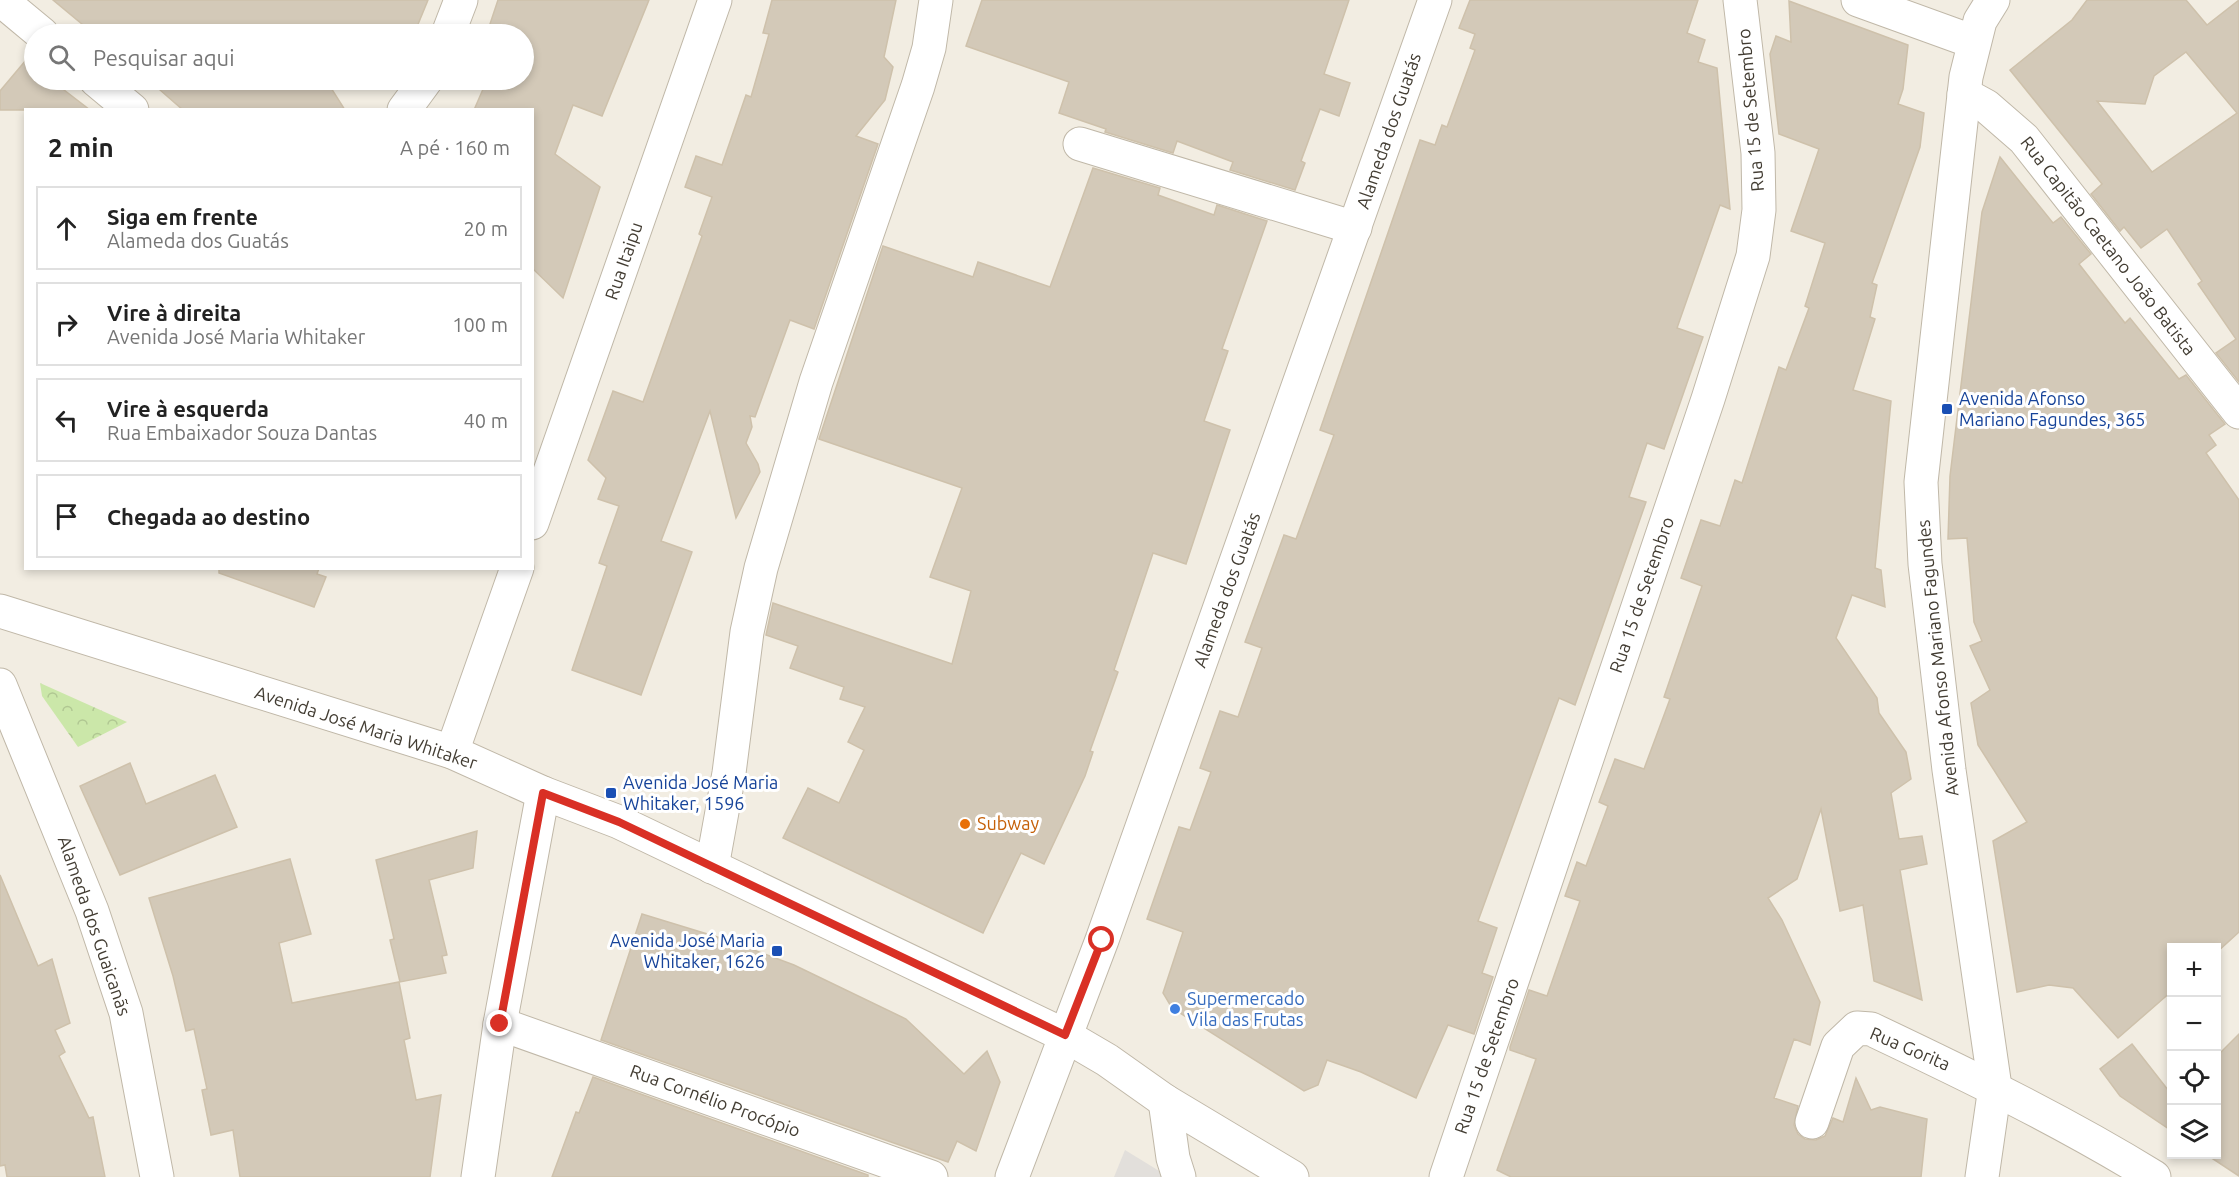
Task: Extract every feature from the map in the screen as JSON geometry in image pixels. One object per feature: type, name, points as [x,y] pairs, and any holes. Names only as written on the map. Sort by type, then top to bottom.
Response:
[{"type":"street","points":[[1,0],[30,24]]},
{"type":"street","points":[[452,24],[461,0]]},
{"type":"street","name":"Rua Itaipu","points":[[534,517],[715,0]]},
{"type":"street","points":[[712,867],[729,773],[747,632],[761,568],[816,382],[918,86],[929,48],[936,0]]},
{"type":"street","name":"Alameda dos Guatás","points":[[1012,1177],[1106,929],[1435,0]]},
{"type":"street","name":"Rua 15 de Setembro","points":[[1446,1177],[1708,399],[1753,255],[1759,210],[1758,153],[1740,0]]},
{"type":"street","points":[[1858,0],[1974,42]]},
{"type":"street","name":"Avenida Afonso Mariano Fagundes","points":[[1982,1177],[1995,1087],[1948,770],[1924,564],[1921,482],[1964,94],[1980,21],[1993,0]]},
{"type":"street","points":[[108,90],[130,108]]},
{"type":"street","points":[[405,108],[419,90]]},
{"type":"street","name":"Rua Capitão Caetano João Batista","points":[[1964,94],[1986,106],[2024,139],[2239,412]]},
{"type":"street","points":[[1080,144],[1355,228]]},
{"type":"street","points":[[452,753],[516,570]]},
{"type":"street","name":"Avenida José Maria Whitaker","points":[[0,611],[452,753],[543,793],[619,822],[1065,1035],[1107,1060],[1166,1101],[1292,1177]]},
{"type":"street","name":"Alameda dos Guaicanãs","points":[[0,685],[88,900],[126,1013],[157,1177]]},
{"type":"street","points":[[478,1177],[500,1024],[543,793]]},
{"type":"street","name":"Rua Cornélio Procópio","points":[[500,1024],[931,1177]]},
{"type":"street","name":"Rua Gorita","points":[[1812,1122],[1838,1046],[1857,1028],[1871,1029],[1995,1087],[2092,1139],[2154,1177]]},
{"type":"street","points":[[1166,1101],[1173,1158],[1179,1177]]},
{"type":"green space","points":[[40,683],[127,722],[78,747],[42,696]]},
{"type":"shaded area","points":[[1125,1150],[1169,1177],[1114,1177]]},
{"type":"building","points":[[53,0],[428,0],[418,24],[82,24]]},
{"type":"building","points":[[498,0],[649,0],[602,116],[573,105],[555,154],[600,187],[563,298],[534,270],[534,108],[475,108],[483,90],[534,90],[534,24],[490,24]]},
{"type":"building","points":[[772,0],[896,0],[884,57],[893,67],[885,100],[856,136],[878,144],[814,329],[790,320],[755,417],[750,416],[752,427],[746,443],[760,472],[736,518],[710,411],[661,541],[692,552],[641,695],[572,670],[607,566],[599,563],[619,506],[598,499],[606,478],[588,460],[613,391],[643,402],[702,236],[699,234],[712,197],[685,187],[696,156],[722,165],[746,95],[751,97],[769,34],[763,33]]},
{"type":"building","points":[[982,0],[1349,0],[1324,74],[1350,83],[1339,116],[1320,109],[1301,161],[1305,163],[1295,190],[1230,170],[1233,162],[1177,141],[1173,153],[1105,132],[1106,129],[1059,113],[1069,82],[966,46]]},
{"type":"building","points":[[1470,0],[1698,0],[1687,33],[1705,40],[1698,62],[1717,68],[1730,209],[1720,205],[1677,328],[1703,337],[1664,449],[1647,443],[1629,497],[1646,502],[1575,705],[1559,698],[1478,921],[1497,928],[1482,973],[1493,977],[1474,1034],[1448,1025],[1416,1098],[1361,1072],[1327,1060],[1318,1085],[1304,1091],[1172,1008],[1163,993],[1183,932],[1147,919],[1179,827],[1190,830],[1211,772],[1200,768],[1220,711],[1238,717],[1262,648],[1245,642],[1284,535],[1296,539],[1334,435],[1320,430],[1420,140],[1435,145],[1442,125],[1447,127],[1475,50],[1470,48],[1475,34],[1459,28]]},
{"type":"building","points":[[2087,0],[2186,0],[2207,25],[2239,0],[2239,382],[2216,353],[2236,339],[2198,284],[2202,281],[2167,229],[2141,248],[2124,227],[2120,231],[2091,194],[2102,184],[2010,70],[2072,20]],"holes":[[[2186,52],[2237,113],[2152,172],[2097,101],[2145,104],[2154,76]]]},
{"type":"building","points":[[1789,1],[1908,45],[1903,89],[1898,104],[1924,113],[1920,147],[1872,283],[1877,285],[1870,317],[1875,319],[1853,390],[1891,401],[1875,568],[1881,570],[1885,607],[1852,595],[1836,638],[1877,698],[1879,713],[1906,752],[1911,779],[1891,793],[1899,839],[1922,836],[1927,864],[1900,870],[1922,1000],[1874,981],[1863,905],[1840,911],[1821,809],[1797,879],[1768,898],[1782,920],[1820,1002],[1810,1045],[1794,1039],[1774,1098],[1798,1106],[1794,1125],[1798,1134],[1805,1139],[1816,1140],[1825,1136],[1833,1118],[1843,1122],[1856,1078],[1871,1110],[1880,1107],[1927,1119],[1921,1177],[1511,1177],[1497,1170],[1536,1059],[1510,1050],[1529,990],[1547,996],[1580,901],[1565,896],[1577,862],[1586,866],[1608,806],[1599,802],[1615,759],[1644,769],[1670,699],[1664,697],[1702,586],[1681,578],[1701,520],[1720,526],[1735,480],[1742,483],[1779,367],[1786,370],[1809,308],[1805,306],[1825,243],[1791,231],[1819,149],[1779,134],[1770,54],[1776,36],[1791,42]]},
{"type":"building","points":[[24,62],[24,90],[64,90],[87,108],[0,110],[0,91]]},
{"type":"building","points":[[160,90],[332,90],[344,108],[181,108]]},
{"type":"building","points":[[2000,157],[2053,223],[2061,217],[2091,254],[2079,264],[2125,323],[2130,318],[2179,379],[2186,375],[2225,424],[2209,435],[2216,445],[2206,453],[2239,500],[2239,932],[2221,948],[2221,943],[2167,943],[2167,995],[2118,1038],[2073,988],[2049,985],[2017,992],[1993,841],[2027,822],[1978,745],[1971,703],[1990,690],[1970,646],[1982,641],[1974,622],[1967,538],[1948,539],[1950,476],[1982,212]]},
{"type":"building","points":[[1093,168],[1160,188],[1158,195],[1214,215],[1217,205],[1267,221],[1222,349],[1228,351],[1204,421],[1230,430],[1186,564],[1153,553],[1114,670],[1118,672],[1090,751],[1093,752],[1085,776],[1044,864],[1021,853],[983,933],[783,838],[808,788],[839,803],[864,750],[848,742],[865,707],[840,699],[844,687],[790,668],[798,646],[766,635],[773,603],[952,664],[971,591],[930,577],[962,488],[819,439],[883,246],[973,277],[978,262],[1050,287]]},
{"type":"building","points":[[219,570],[318,570],[317,574],[326,577],[314,607],[219,573]]},
{"type":"building","points":[[130,763],[146,804],[215,775],[237,827],[120,875],[80,786]]},
{"type":"building","points":[[477,831],[473,868],[429,880],[447,955],[442,956],[446,973],[400,982],[390,940],[394,939],[376,860]]},
{"type":"building","points":[[290,859],[311,934],[279,943],[292,1003],[399,982],[410,1038],[404,1040],[416,1100],[441,1095],[430,1177],[240,1177],[233,1130],[211,1135],[202,1090],[207,1089],[194,1029],[186,1031],[173,976],[149,898]]},
{"type":"building","points":[[0,875],[38,966],[52,959],[70,1023],[55,1030],[65,1052],[59,1056],[89,1118],[93,1117],[105,1177],[7,1177],[5,1165],[0,1166]]},
{"type":"building","points":[[642,914],[727,940],[794,965],[906,1019],[964,1074],[987,1051],[1000,1082],[976,1151],[957,1141],[948,1162],[601,1040]]},
{"type":"building","points":[[2239,1034],[2239,1176],[2213,1159],[2221,1159],[2221,1052]]},
{"type":"building","points":[[2132,1044],[2167,1089],[2167,1128],[2120,1096],[2100,1069]]},
{"type":"building","points":[[593,1077],[868,1175],[868,1177],[552,1177],[576,1112],[579,1113]]},
{"type":"place","name":"Avenida Afonso Mariano Fagundes, 365","points":[[1947,409]]},
{"type":"place","name":"Avenida José Maria Whitaker, 1596","points":[[611,793]]},
{"type":"place","name":"Subway","points":[[965,824]]},
{"type":"place","name":"Avenida José Maria Whitaker, 1626","points":[[777,951]]},
{"type":"place","name":"Supermercado Vila das Frutas","points":[[1175,1009]]},
{"type":"route","points":[[500,1024],[543,793],[619,822],[995,1004],[1065,1035],[1102,940]]}]
